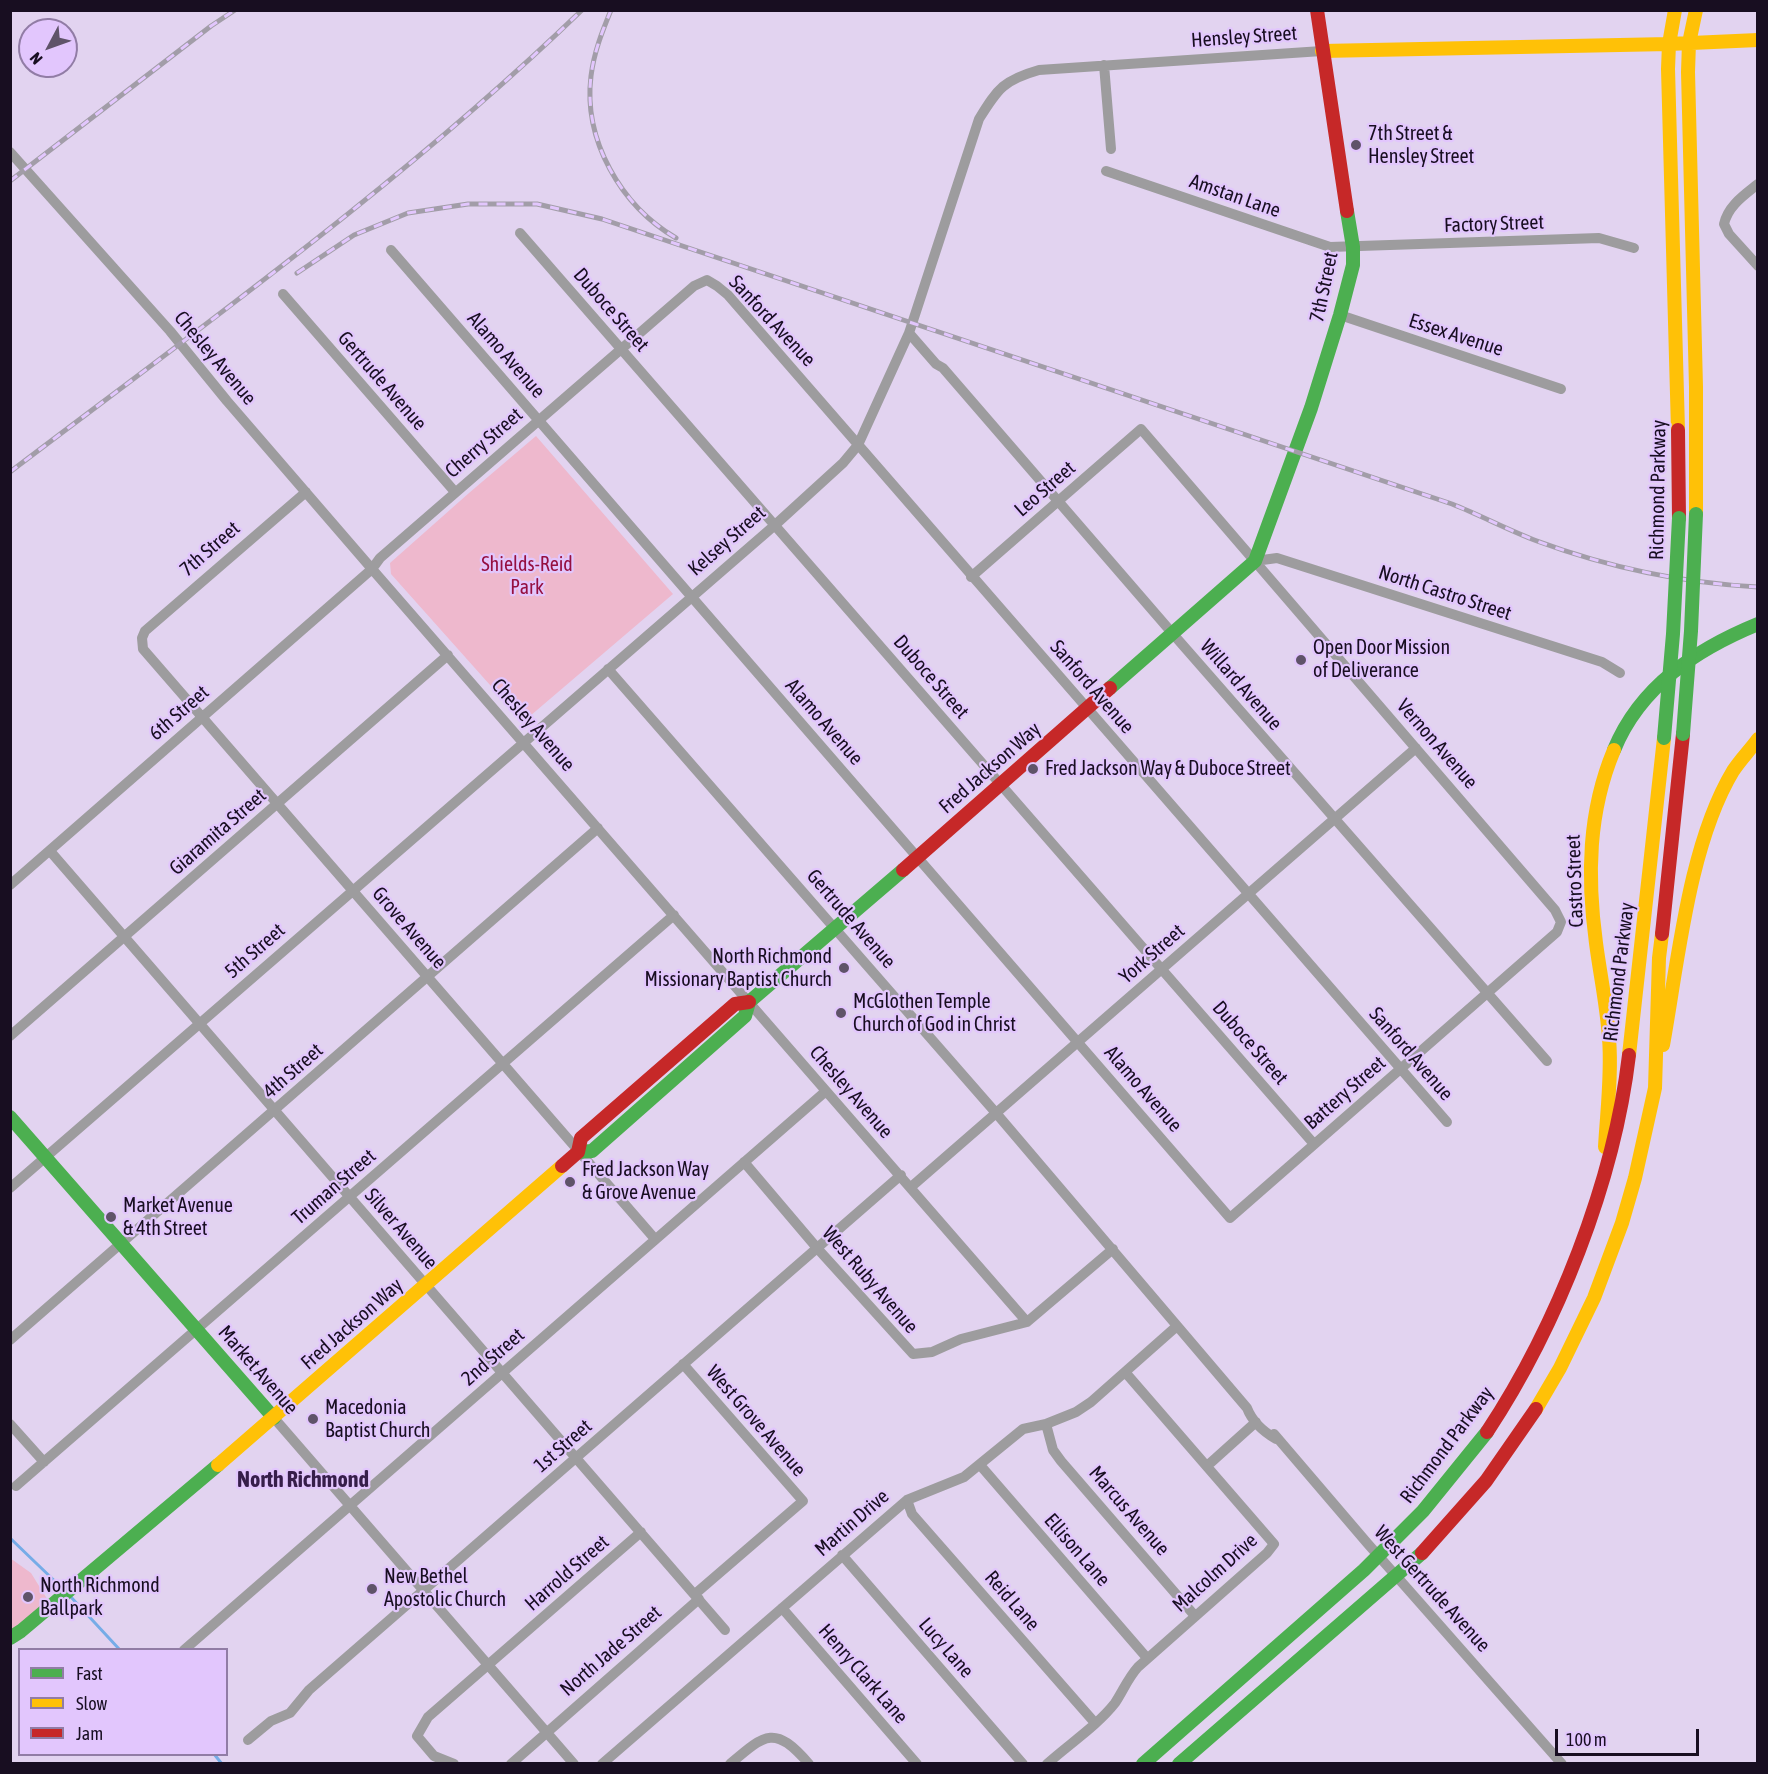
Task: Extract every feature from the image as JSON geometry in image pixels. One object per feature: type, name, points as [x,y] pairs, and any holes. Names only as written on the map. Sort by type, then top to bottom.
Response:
[{"type":"main road","name":"7th Street","points":[[1255,561],[1311,408],[1353,265],[1353,248],[1317,10]]},
{"type":"main road","name":"Richmond Parkway","points":[[1143,1764],[1378,1556],[1423,1511],[1461,1467],[1507,1401],[1533,1354],[1574,1265],[1595,1204],[1624,1097],[1674,634],[1679,518],[1678,392],[1669,44],[1676,10]]},
{"type":"main road","name":"Richmond Parkway","points":[[1179,1764],[1419,1556],[1486,1481],[1531,1418],[1560,1368],[1594,1298],[1622,1223],[1635,1178],[1655,1088],[1659,958],[1683,734],[1691,631],[1696,514],[1696,387],[1689,43],[1696,10]]},
{"type":"main road","name":"Hensley Street","points":[[1322,51],[1758,40]]},
{"type":"main road","name":"Fred Jackson Way","points":[[10,1638],[138,1534],[274,1418],[578,1152],[592,1151],[745,1016],[749,1002],[836,929],[1255,561]]},
{"type":"main road","name":"Castro Street","points":[[1603,1174],[1610,1052],[1594,926],[1590,844],[1598,797],[1607,763],[1627,720],[1654,689],[1681,666],[1711,646],[1758,624]]},
{"type":"main road","points":[[1655,1088],[1696,870],[1710,819],[1731,773],[1758,739]]},
{"type":"main road","name":"Market Avenue","points":[[10,1117],[274,1418]]},
{"type":"street","name":"Hensley Street","points":[[909,333],[979,119],[994,95],[1014,77],[1039,70],[1322,51]]},
{"type":"street","points":[[1104,65],[1111,149]]},
{"type":"street","name":"Chesley Avenue","points":[[10,152],[170,331],[226,401],[1027,1322]]},
{"type":"street","name":"Amstan Lane","points":[[1106,171],[1330,247],[1353,248]]},
{"type":"street","points":[[1758,184],[1733,205],[1726,214],[1724,224],[1729,234],[1758,266]]},
{"type":"street","name":"Duboce Street","points":[[520,233],[1314,1144]]},
{"type":"street","name":"Factory Street","points":[[1353,248],[1599,238],[1634,248]]},
{"type":"street","name":"Alamo Avenue","points":[[391,250],[1230,1218]]},
{"type":"street","name":"Cherry Street","points":[[372,569],[380,558],[538,420],[694,286],[707,280]]},
{"type":"street","name":"Sanford Avenue","points":[[707,280],[728,295],[1447,1122]]},
{"type":"street","name":"Gertrude Avenue","points":[[283,294],[455,492]]},
{"type":"street","name":"Essex Avenue","points":[[1340,315],[1561,389]]},
{"type":"street","name":"Kelsey Street","points":[[523,742],[775,525],[843,463],[858,445],[909,333]]},
{"type":"street","name":"Willard Avenue","points":[[909,333],[936,364],[943,368],[1547,1061]]},
{"type":"street","name":"Vernon Avenue","points":[[1142,429],[1556,910],[1561,922]]},
{"type":"street","name":"Leo Street","points":[[971,577],[1142,429]]},
{"type":"street","name":"7th Street","points":[[141,638],[145,630],[306,492]]},
{"type":"street","name":"North Castro Street","points":[[1255,561],[1277,558],[1602,662],[1620,674]]},
{"type":"street","name":"6th Street","points":[[10,885],[372,569]]},
{"type":"street","name":"Grove Avenue","points":[[141,638],[143,649],[655,1239]]},
{"type":"street","name":"Giaramita Street","points":[[10,1036],[448,655]]},
{"type":"street","name":"Gertrude Avenue","points":[[608,669],[1113,1249]]},
{"type":"street","name":"5th Street","points":[[10,1188],[523,742]]},
{"type":"street","name":"York Street","points":[[911,1187],[1416,748]]},
{"type":"street","name":"4th Street","points":[[10,1340],[598,828]]},
{"type":"street","name":"Silver Avenue","points":[[50,851],[725,1630]]},
{"type":"street","name":"Truman Street","points":[[16,1486],[674,915]]},
{"type":"street","name":"Battery Street","points":[[1230,1218],[1557,932],[1561,922]]},
{"type":"street","name":"2nd Street","points":[[186,1648],[826,1091]]},
{"type":"street","name":"West Ruby Avenue","points":[[744,1162],[903,1346],[914,1354],[932,1352],[961,1339],[1027,1322],[1113,1249]]},
{"type":"street","name":"1st Street","points":[[248,1740],[271,1721],[290,1713],[309,1690],[901,1175]]},
{"type":"street","name":"West Gertrude Avenue","points":[[1113,1249],[1247,1408],[1250,1416],[1276,1439],[1562,1764]]},
{"type":"street","name":"Martin Drive","points":[[602,1764],[908,1500],[955,1481],[980,1465],[1023,1429],[1046,1424],[1076,1412],[1091,1402],[1177,1326]]},
{"type":"street","name":"West Grove Avenue","points":[[683,1364],[803,1501]]},
{"type":"street","name":"Malcolm Drive","points":[[1047,1764],[1095,1723],[1115,1702],[1127,1680],[1147,1659],[1267,1553],[1274,1544],[1125,1372]]},
{"type":"street","name":"West Gertrude Avenue","points":[[1247,1408],[1255,1412],[1272,1429],[1276,1439]]},
{"type":"street","name":"Market Avenue","points":[[274,1418],[546,1731]]},
{"type":"street","points":[[1207,1466],[1256,1422]]},
{"type":"street","points":[[10,1424],[44,1462]]},
{"type":"street","name":"Marcus Avenue","points":[[1046,1424],[1053,1450],[1061,1461],[1196,1616]]},
{"type":"street","name":"Ellison Lane","points":[[980,1465],[1147,1659]]},
{"type":"street","name":"Reid Lane","points":[[908,1500],[912,1514],[1095,1723]]},
{"type":"street","name":"North Jade Street","points":[[511,1764],[803,1501]]},
{"type":"street","name":"Harrold Street","points":[[454,1764],[434,1756],[417,1736],[428,1717],[641,1532]]},
{"type":"street","name":"Lucy Lane","points":[[842,1555],[1023,1764]]},
{"type":"street","name":"Henry Clark Lane","points":[[782,1608],[917,1764]]},
{"type":"street","points":[[546,1731],[574,1764]]},
{"type":"street","points":[[730,1764],[760,1740],[772,1737],[793,1745],[809,1764]]},
{"type":"green space","name":"Shields-Reid Park","points":[[536,436],[673,594],[523,722],[391,574],[390,563]]},
{"type":"green space","name":"North Richmond Ballpark","points":[[10,1558],[31,1573],[49,1602],[10,1634]]},
{"type":"waterway","points":[[10,1538],[63,1589]]},
{"type":"waterway","points":[[70,1596],[118,1648]]},
{"type":"waterway","points":[[216,1756],[222,1764]]},
{"type":"railway","points":[[10,181],[235,10]]},
{"type":"railway","points":[[10,472],[230,306],[375,192],[515,73],[582,10]]},
{"type":"railway","points":[[611,10],[592,67],[590,100],[593,124],[600,147],[623,190],[638,208],[676,238]]},
{"type":"railway","points":[[297,273],[354,235],[408,213],[468,204],[537,204],[602,219],[1452,504],[1526,537],[1591,559],[1674,578],[1758,587]]},
{"type":"traffic: fast","points":[[1110,688],[1255,561],[1311,408],[1340,315],[1353,265],[1353,247],[1347,211]]},
{"type":"traffic: fast","points":[[1683,734],[1691,631],[1696,514]]},
{"type":"traffic: fast","points":[[1664,738],[1673,634],[1679,518]]},
{"type":"traffic: fast","points":[[1614,750],[1625,727],[1639,707],[1673,672],[1713,645],[1758,624]]},
{"type":"traffic: fast","points":[[578,1152],[592,1151],[745,1016],[749,1002],[903,870]]},
{"type":"traffic: fast","points":[[10,1117],[274,1418]]},
{"type":"traffic: fast","points":[[1143,1764],[1364,1570],[1423,1511],[1487,1432]]},
{"type":"traffic: fast","points":[[10,1638],[218,1465]]},
{"type":"traffic: fast","points":[[1179,1764],[1422,1553]]},
{"type":"traffic: slow","points":[[1675,10],[1669,44],[1668,69],[1678,430]]},
{"type":"traffic: slow","points":[[1696,10],[1689,43],[1688,72],[1696,387],[1696,514]]},
{"type":"traffic: slow","points":[[1322,51],[1758,40]]},
{"type":"traffic: slow","points":[[1629,1055],[1664,738]]},
{"type":"traffic: slow","points":[[1663,1045],[1695,868],[1718,800],[1733,771],[1758,739]]},
{"type":"traffic: slow","points":[[1605,1147],[1610,1052],[1607,1014],[1593,918],[1591,869],[1599,797],[1614,750]]},
{"type":"traffic: slow","points":[[1536,1409],[1560,1368],[1594,1298],[1622,1223],[1635,1178],[1655,1088],[1659,958],[1662,934]]},
{"type":"traffic: slow","points":[[218,1465],[562,1166]]},
{"type":"traffic: jam","points":[[1317,10],[1347,211]]},
{"type":"traffic: jam","points":[[1678,430],[1679,518]]},
{"type":"traffic: jam","points":[[903,870],[1110,688]]},
{"type":"traffic: jam","points":[[1662,934],[1683,734]]},
{"type":"traffic: jam","points":[[562,1166],[578,1152],[581,1138],[735,1004],[749,1002]]},
{"type":"traffic: jam","points":[[1487,1432],[1513,1391],[1537,1346],[1579,1251],[1610,1153],[1629,1055]]},
{"type":"traffic: jam","points":[[1422,1553],[1486,1481],[1536,1409]]},
{"type":"place","name":"7th Street & Hensley Street","points":[[1356,145]]},
{"type":"place","name":"Open Door Mission of Deliverance","points":[[1301,660]]},
{"type":"place","name":"Fred Jackson Way & Duboce Street","points":[[1033,769]]},
{"type":"place","name":"North Richmond Missionary Baptist Church","points":[[844,968]]},
{"type":"place","name":"McGlothen Temple Church of God in Christ","points":[[841,1013]]},
{"type":"place","name":"Fred Jackson Way & Grove Avenue","points":[[570,1182]]},
{"type":"place","name":"Market Avenue & 4th Street","points":[[111,1217]]},
{"type":"place","name":"Macedonia Baptist Church","points":[[313,1419]]},
{"type":"place","name":"New Bethel Apostolic Church","points":[[372,1589]]},
{"type":"place","name":"North Richmond Ballpark","points":[[28,1597]]},
{"type":"district","name":"North Richmond","points":[[303,1480]]}]
